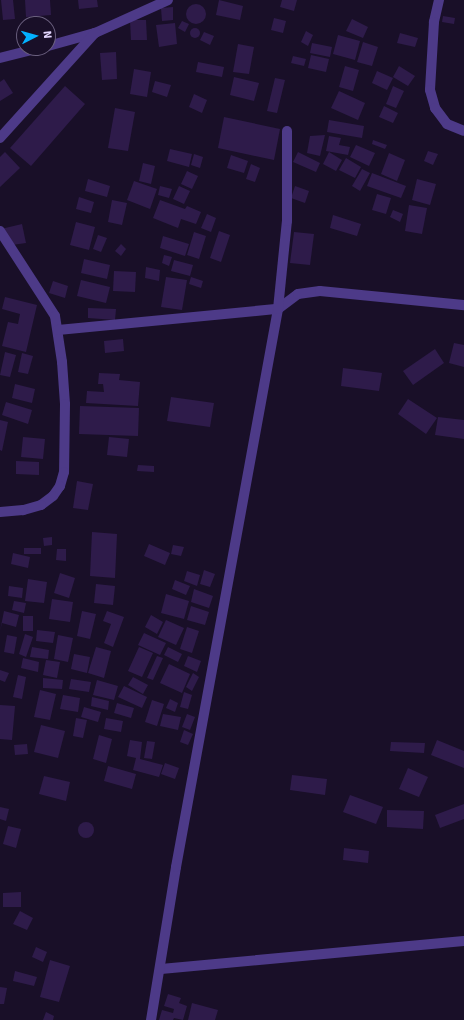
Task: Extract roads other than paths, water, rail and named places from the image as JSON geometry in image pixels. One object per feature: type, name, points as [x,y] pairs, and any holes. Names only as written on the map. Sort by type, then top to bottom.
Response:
[{"type":"street","points":[[56,44],[95,33],[168,0]]},
{"type":"street","points":[[439,0],[434,22],[430,90],[435,108],[447,124],[464,131]]},
{"type":"street","points":[[0,138],[95,33]]},
{"type":"street","points":[[0,58],[16,54]]},
{"type":"street","points":[[151,1020],[161,969],[176,867],[278,309],[287,221],[287,131]]},
{"type":"street","points":[[0,231],[49,304],[58,330],[65,404],[64,472],[60,486],[53,496],[41,504],[23,510],[0,512]]},
{"type":"street","points":[[58,330],[278,309],[298,294],[320,291],[464,305]]},
{"type":"street","points":[[161,969],[464,941]]}]
